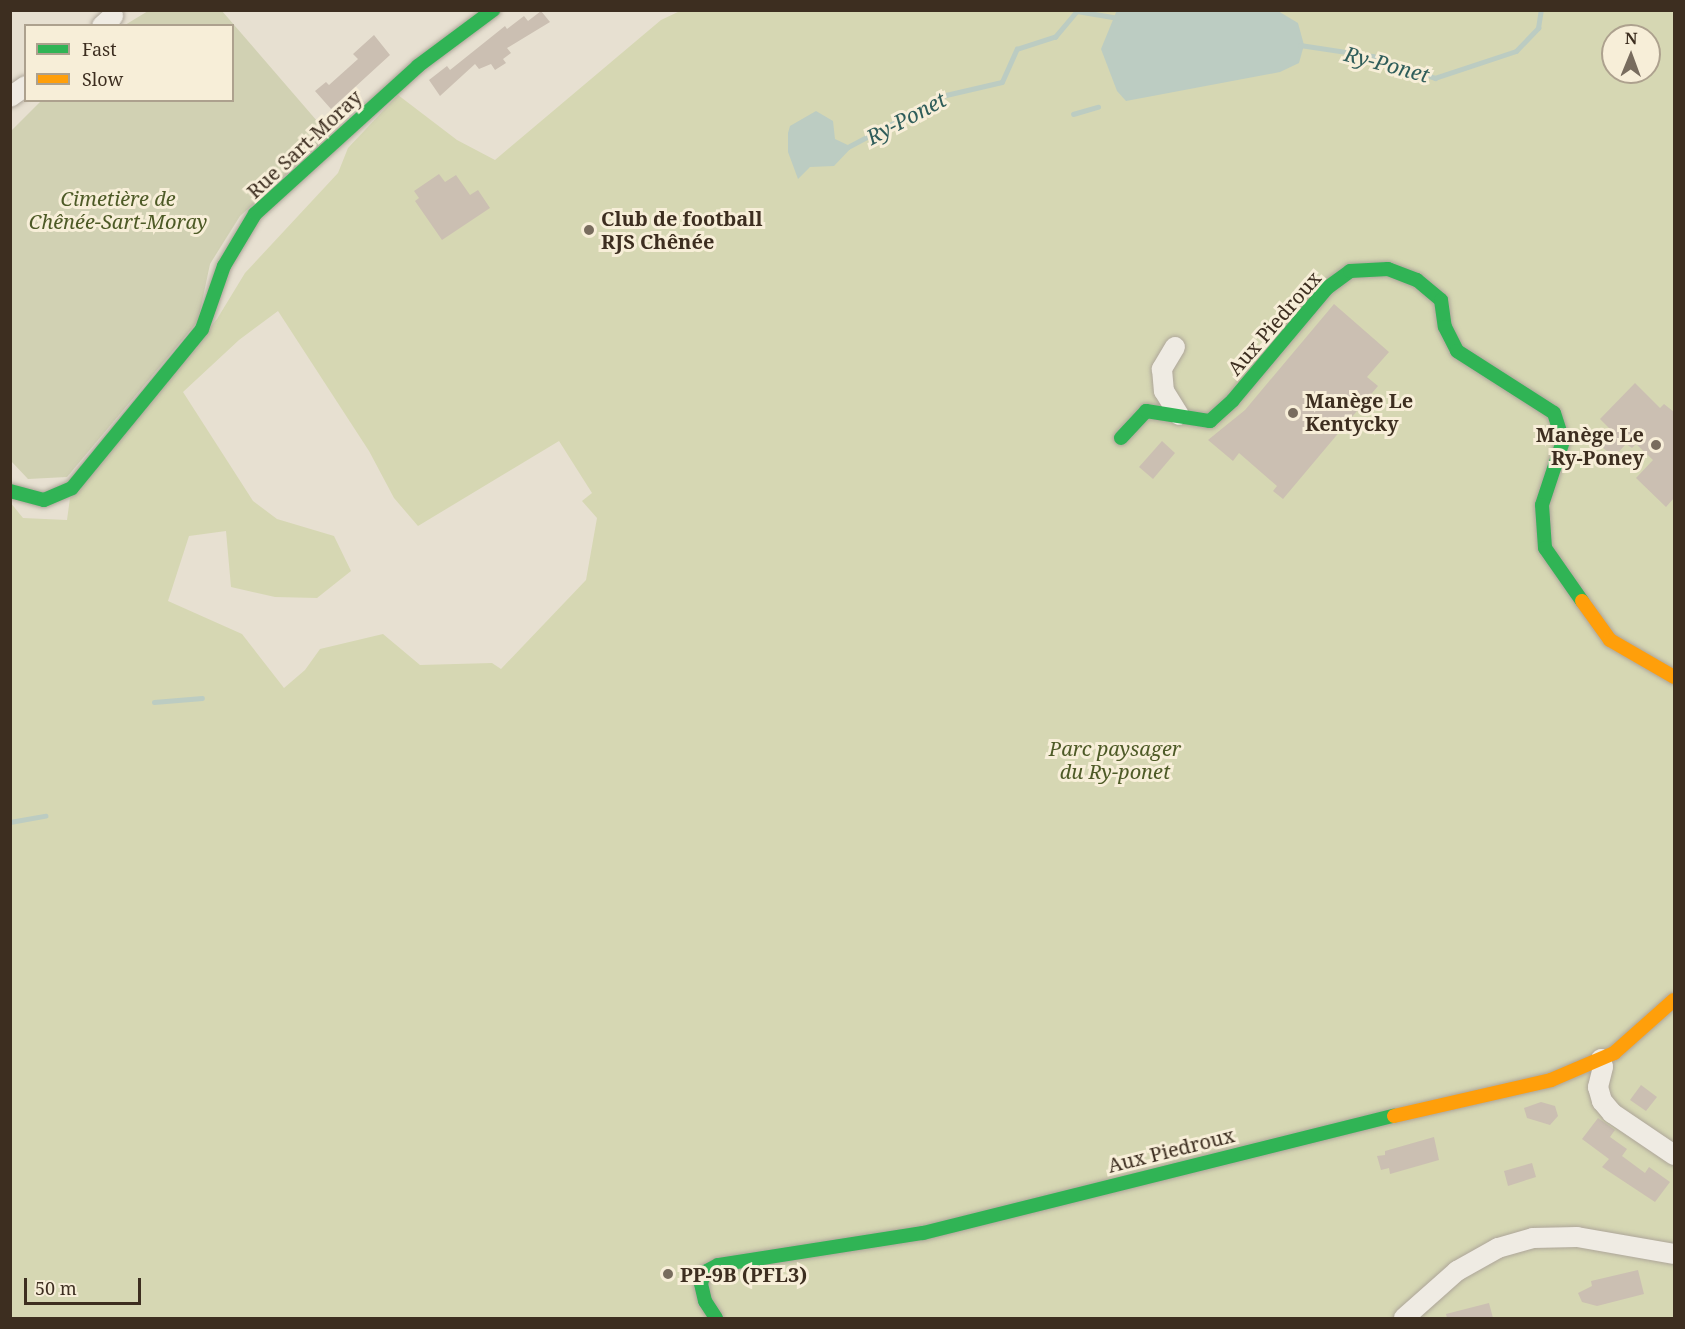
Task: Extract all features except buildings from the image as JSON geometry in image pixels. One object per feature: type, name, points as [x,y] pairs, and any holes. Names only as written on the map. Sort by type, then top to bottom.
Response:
[{"type":"street","name":"Rue Sart-Moray","points":[[10,491],[44,500],[72,488],[202,329],[224,266],[255,214],[418,66],[493,10]]},
{"type":"street","points":[[10,97],[24,87]]},
{"type":"street","name":"Aux Piedroux","points":[[1121,438],[1146,411],[1210,421],[1233,400],[1327,288],[1350,271],[1388,269],[1417,280],[1442,300],[1445,327],[1457,351],[1554,413],[1563,441],[1542,505],[1545,548],[1610,640],[1674,677]]},
{"type":"street","points":[[1174,347],[1162,369],[1164,391],[1179,415]]},
{"type":"street","name":"Aux Piedroux","points":[[716,1318],[705,1301],[701,1283],[705,1272],[718,1265],[923,1233],[1323,1132],[1551,1080],[1614,1053],[1674,1000]]},
{"type":"street","points":[[1600,1059],[1603,1068],[1598,1087],[1602,1101],[1612,1113],[1674,1155]]},
{"type":"street","points":[[1404,1318],[1457,1271],[1498,1248],[1533,1238],[1577,1238],[1674,1254]]},
{"type":"green space","name":"Cimetière de Chênée-Sart-Moray","points":[[148,11],[222,11],[233,24],[127,24]]},
{"type":"green space","name":"Parc paysager du Ry-ponet","points":[[680,11],[1674,11],[1674,1318],[11,1318],[10,502],[23,518],[67,520],[70,498],[217,319],[245,273],[338,173],[348,148],[398,95],[457,140],[495,160],[661,20]],"holes":[[[278,311],[369,451],[394,498],[418,526],[559,441],[592,493],[582,501],[597,518],[586,580],[501,669],[492,663],[420,665],[383,634],[320,649],[305,670],[284,688],[242,634],[168,601],[189,536],[226,531],[231,587],[275,597],[317,598],[351,571],[334,536],[277,519],[253,501],[183,392],[239,340]]]},
{"type":"green space","name":"Cimetière de Chênée-Sart-Moray","points":[[234,25],[330,136],[240,216],[210,264],[198,321],[67,477],[28,479],[11,461],[11,131],[40,102],[234,102]]},
{"type":"shaded area","points":[[1117,10],[1278,11],[1298,23],[1304,45],[1299,63],[1280,72],[1126,101],[1117,91],[1101,49]]},
{"type":"shaded area","points":[[816,111],[833,121],[835,139],[852,147],[834,166],[810,167],[798,179],[788,152],[788,133],[790,126]]},
{"type":"waterway","name":"Ry-Ponet","points":[[1300,45],[1373,56],[1435,78],[1516,51],[1538,28],[1541,10]]},
{"type":"waterway","name":"Ry-Ponet","points":[[846,148],[946,95],[1002,82],[1017,49],[1055,37],[1077,11],[1119,18]]},
{"type":"waterway","name":"Ry-Ponet","points":[[1073,114],[1098,107]]},
{"type":"waterway","name":"Ry-Ponet","points":[[154,702],[202,698]]},
{"type":"waterway","name":"Ry-Ponet","points":[[10,822],[45,816]]},
{"type":"traffic: fast","points":[[10,491],[44,500],[72,488],[202,329],[224,266],[255,214],[418,66],[493,10]]},
{"type":"traffic: fast","points":[[1121,438],[1146,411],[1210,421],[1233,400],[1327,288],[1350,271],[1388,269],[1417,280],[1441,300],[1445,327],[1457,351],[1554,413],[1563,441],[1542,505],[1545,548],[1582,601]]},
{"type":"traffic: fast","points":[[716,1318],[705,1301],[701,1283],[705,1272],[718,1265],[923,1233],[1394,1116]]},
{"type":"traffic: slow","points":[[1582,601],[1610,640],[1674,677]]},
{"type":"traffic: slow","points":[[1394,1116],[1551,1080],[1614,1053],[1674,1000]]},
{"type":"place","name":"Club de football RJS Chênée","points":[[589,230]]},
{"type":"place","name":"Manège Le Kentycky","points":[[1293,413]]},
{"type":"place","name":"Manège Le Ry-Poney","points":[[1656,445]]},
{"type":"place","name":"PP-9B (PFL3)","points":[[668,1274]]}]
